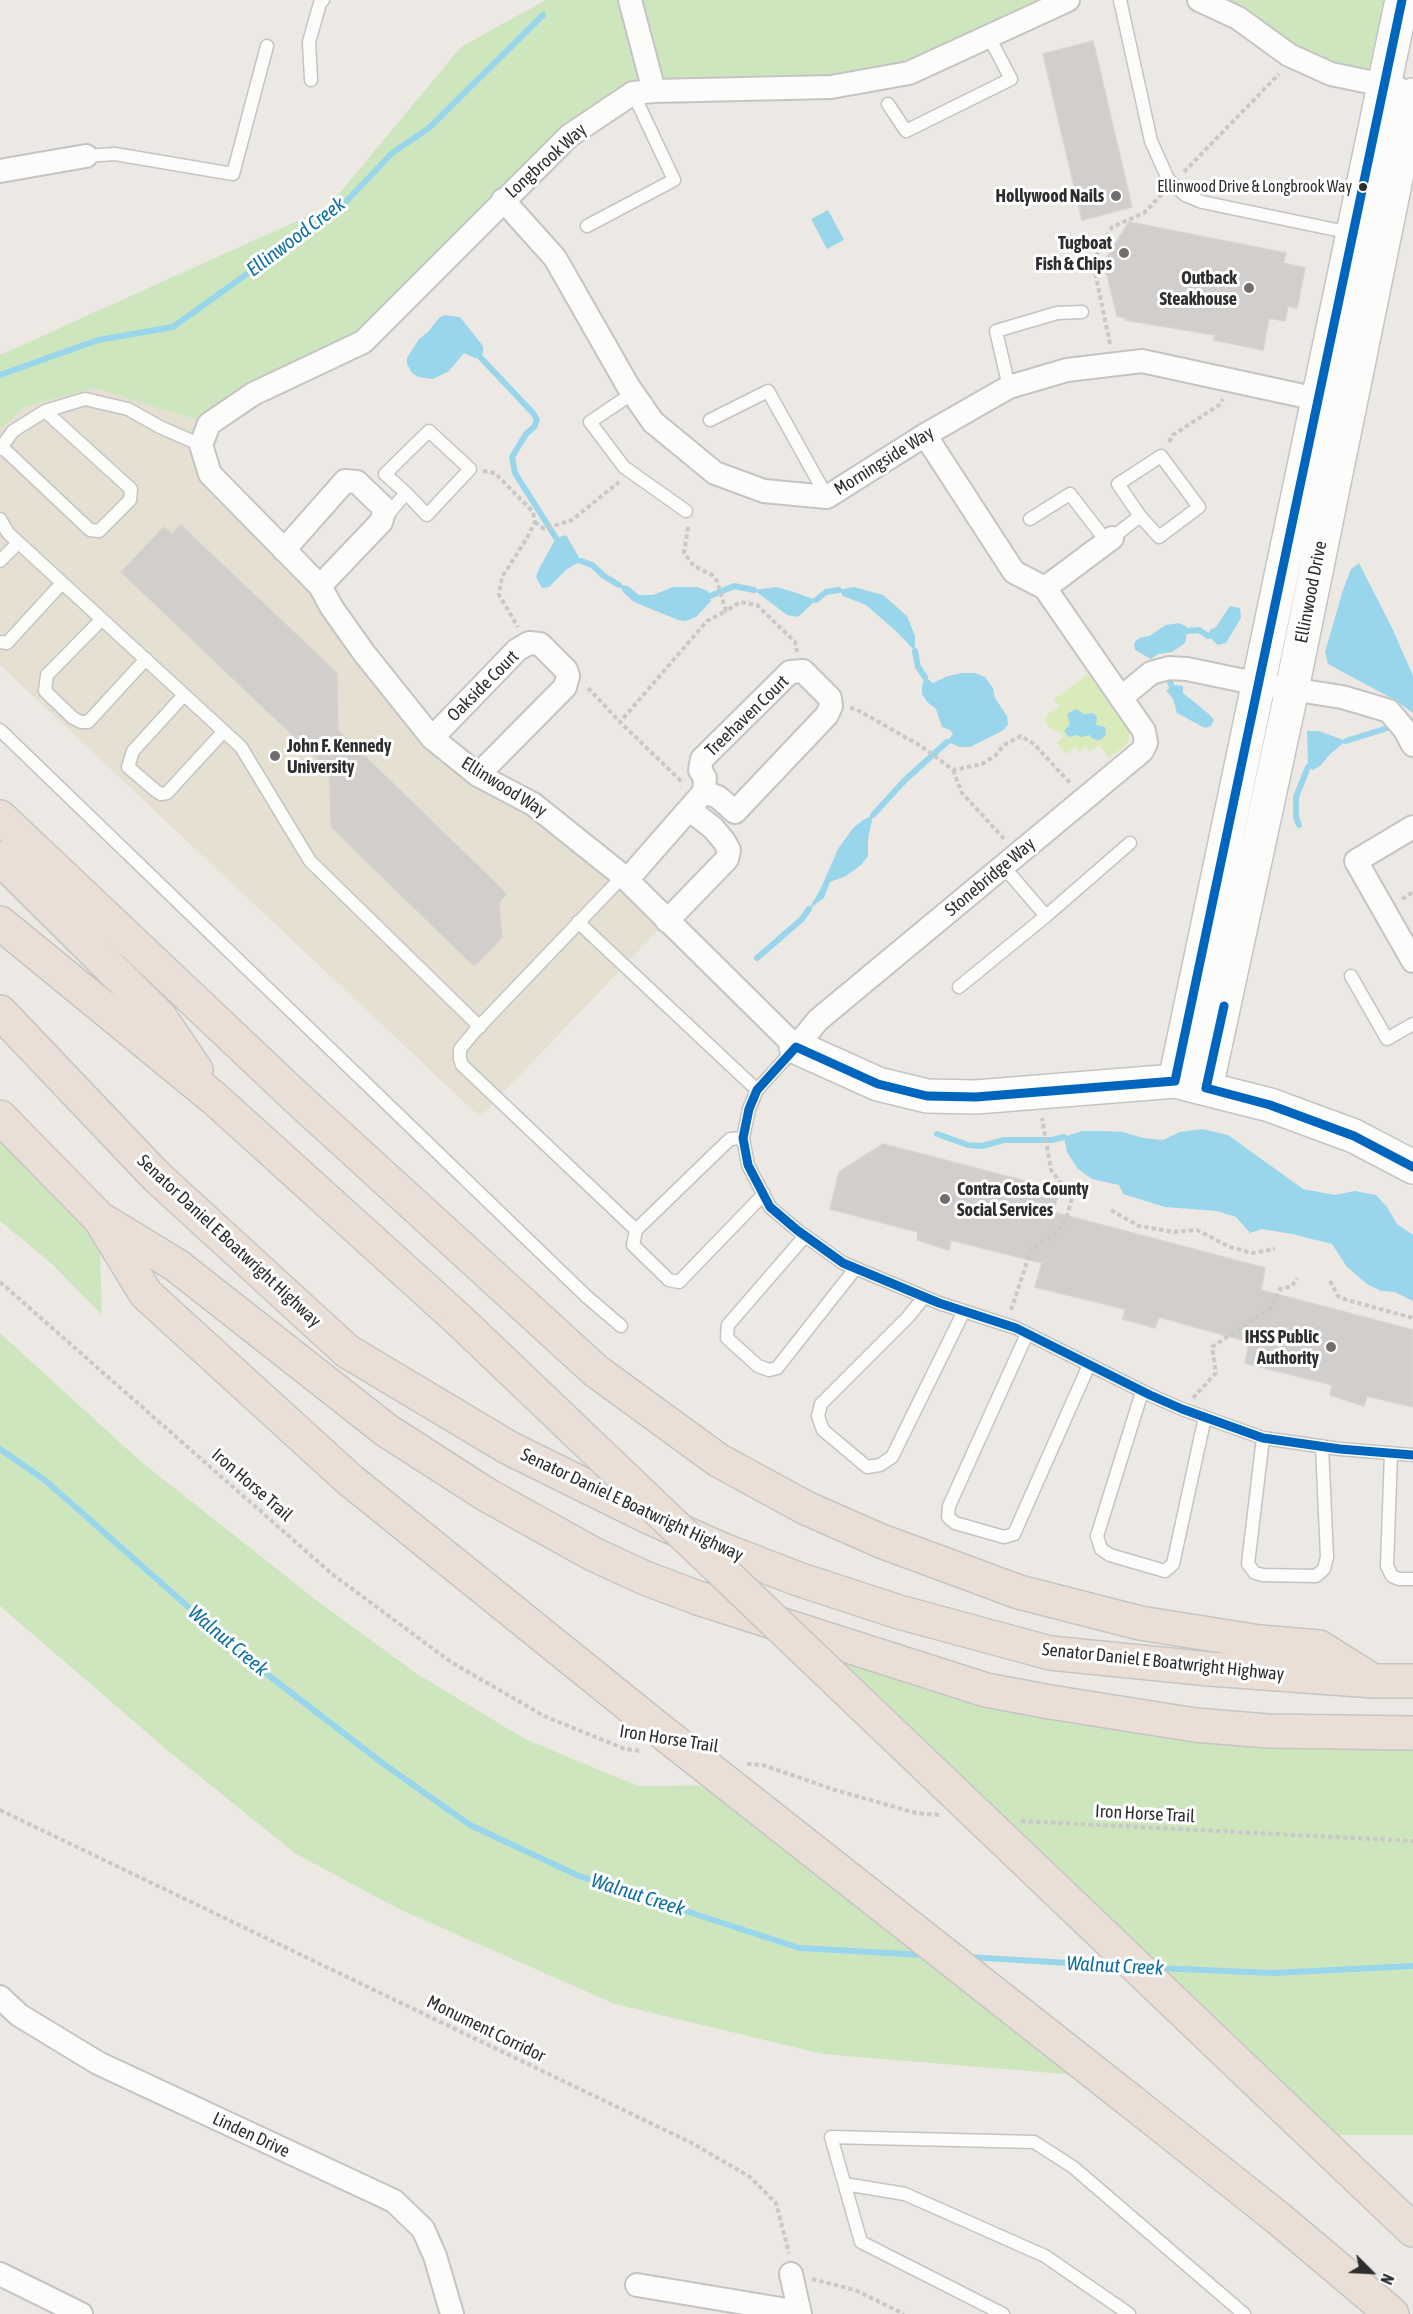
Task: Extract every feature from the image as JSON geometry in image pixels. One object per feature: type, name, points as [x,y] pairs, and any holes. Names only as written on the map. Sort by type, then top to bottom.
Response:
[{"type":"highway","points":[[0,817],[306,1106],[596,1371],[718,1460],[806,1508],[881,1541],[1019,1592],[1140,1623],[1259,1642],[1320,1647],[1373,1681]]},
{"type":"highway","points":[[0,858],[160,1017],[215,1099]]},
{"type":"highway","points":[[0,923],[215,1099],[459,1320],[1413,2230]]},
{"type":"highway","name":"Senator Daniel E Boatwright Highway","points":[[0,1012],[156,1176],[347,1350],[509,1448],[640,1513],[723,1550],[798,1579],[899,1612],[1050,1653],[1210,1669],[1373,1681],[1413,1681]]},
{"type":"highway","points":[[0,1117],[99,1218],[146,1294],[332,1464],[657,1743],[1132,2102],[1278,2218],[1392,2314]]},
{"type":"highway","points":[[99,1218],[176,1265],[386,1430],[487,1495],[593,1554],[645,1578],[709,1602],[986,1690],[1195,1725],[1268,1731],[1413,1733]]},
{"type":"street","points":[[630,0],[643,92],[831,87],[909,73],[1068,0]]},
{"type":"street","points":[[1199,0],[1239,18],[1289,55],[1331,74],[1398,88]]},
{"type":"street","name":"Ellinwood Drive","points":[[1174,1082],[1352,233],[1398,88],[1402,0]]},
{"type":"street","name":"Longbrook Way","points":[[201,445],[209,424],[253,394],[363,342],[569,136],[643,92]]},
{"type":"street","name":"Ellinwood Drive","points":[[1206,1088],[1292,689],[1413,95]]},
{"type":"street","points":[[0,171],[86,156]]},
{"type":"street","name":"Morningside Way","points":[[503,200],[555,258],[633,393],[653,422],[715,473],[764,491],[827,497],[925,435],[1009,387],[1067,370],[1142,361],[1317,399]]},
{"type":"street","name":"Stonebridge Way","points":[[796,1047],[818,1020],[1142,752],[1146,743],[1144,731],[1122,697],[1045,588],[1014,572],[925,435]]},
{"type":"street","name":"Ellinwood Way","points":[[201,445],[210,474],[320,586],[332,608],[364,653],[432,738],[478,775],[533,804],[625,878],[796,1047],[878,1084],[927,1096],[976,1097],[1174,1082],[1206,1088],[1270,1106],[1354,1137],[1413,1167]]},
{"type":"street","points":[[284,550],[345,481],[357,482],[383,507],[381,522],[320,586]]},
{"type":"street","points":[[1045,588],[1110,540]]},
{"type":"street","name":"Oakside Court","points":[[432,738],[517,650],[529,643],[540,644],[566,670],[568,676]]},
{"type":"street","points":[[1122,697],[1151,674],[1169,668],[1187,669],[1259,684],[1342,697],[1376,706],[1389,711],[1409,738]]},
{"type":"street","name":"Treehaven Court","points":[[698,800],[705,778],[700,770],[702,759],[790,672],[803,671],[830,698],[831,706]]},
{"type":"street","points":[[478,775],[565,687],[568,676]]},
{"type":"street","points":[[625,878],[698,800],[718,796],[735,812],[827,715],[831,706]]},
{"type":"street","points":[[667,921],[727,859],[729,850],[713,828],[698,800]]},
{"type":"street","points":[[1413,827],[1356,861],[1413,961]]},
{"type":"street","name":"Linden Drive","points":[[0,1997],[19,2015],[98,2063],[394,2201],[423,2229],[435,2256],[452,2314]]},
{"type":"street","points":[[0,2274],[81,2314]]},
{"type":"street","points":[[637,2285],[800,2313],[791,2274]]},
{"type":"lane","points":[[311,80],[309,42],[320,3],[323,0]]},
{"type":"lane","points":[[1120,0],[1151,141],[1168,179],[1185,195],[1202,202],[1352,233]]},
{"type":"lane","points":[[888,104],[906,131],[1011,79],[989,37]]},
{"type":"lane","points":[[86,156],[115,154],[233,174],[267,46]]},
{"type":"lane","points":[[587,226],[674,180],[643,92]]},
{"type":"lane","points":[[1009,387],[996,331],[1057,313],[1082,312]]},
{"type":"lane","points":[[710,420],[768,391],[827,497]]},
{"type":"lane","points":[[633,393],[590,422],[624,467],[686,511]]},
{"type":"lane","points":[[45,411],[131,489],[130,500],[99,531],[90,530],[1,448],[13,431],[45,411],[85,399],[128,409],[160,427],[201,445]]},
{"type":"lane","points":[[429,431],[470,470],[428,514],[406,493],[386,474],[429,431]]},
{"type":"lane","points":[[1161,456],[1199,507],[1160,537],[1140,516],[1118,484],[1161,456]]},
{"type":"lane","points":[[381,522],[406,493]]},
{"type":"lane","points":[[1030,519],[1070,494],[1110,540],[1140,516]]},
{"type":"lane","points":[[0,519],[8,533],[18,543],[241,747],[310,861],[480,1027]]},
{"type":"lane","points":[[0,561],[18,543]]},
{"type":"lane","points":[[0,642],[8,643],[62,583]]},
{"type":"lane","points":[[102,619],[47,675],[45,691],[73,718],[81,722],[88,722],[146,659]]},
{"type":"lane","points":[[184,695],[133,751],[128,767],[156,791],[161,794],[167,793],[224,731]]},
{"type":"lane","points":[[0,730],[586,1296],[621,1326]]},
{"type":"lane","points":[[959,987],[1130,843]]},
{"type":"lane","points":[[1010,860],[1046,916]]},
{"type":"lane","points":[[625,878],[578,922],[460,1049],[462,1065],[636,1230]]},
{"type":"lane","points":[[578,922],[757,1090]]},
{"type":"lane","points":[[1351,976],[1387,1039],[1413,1024]]},
{"type":"lane","points":[[796,1047],[757,1090],[749,1109],[743,1138],[748,1165],[771,1207],[805,1236],[843,1263],[924,1297],[1028,1334],[1142,1392],[1263,1438],[1413,1455]]},
{"type":"lane","points":[[743,1138],[729,1139],[636,1230],[633,1245],[669,1280],[679,1282],[764,1194]]},
{"type":"lane","points":[[805,1236],[728,1325],[727,1338],[758,1366],[769,1370],[777,1368],[855,1269]]},
{"type":"lane","points":[[924,1297],[908,1317],[821,1404],[818,1416],[823,1430],[867,1467],[880,1465],[892,1457],[964,1311]]},
{"type":"lane","points":[[1028,1334],[949,1506],[948,1517],[955,1523],[1004,1537],[1014,1533],[1089,1365]]},
{"type":"lane","points":[[1142,1392],[1098,1536],[1101,1550],[1110,1555],[1165,1571],[1173,1564],[1204,1417]]},
{"type":"lane","points":[[1263,1438],[1248,1564],[1255,1574],[1316,1576],[1324,1569],[1327,1557],[1322,1446]]},
{"type":"lane","points":[[1391,1453],[1387,1566],[1392,1576],[1399,1579],[1413,1579]]},
{"type":"lane","points":[[1003,2314],[861,2242],[831,2137],[1034,2142],[1073,2167],[1244,2314]]},
{"type":"lane","points":[[845,2184],[905,2194],[1045,2256],[1129,2314]]},
{"type":"path","points":[[1161,456],[1173,435],[1219,405],[1227,394],[1231,380]]},
{"type":"path","points":[[470,470],[495,473],[533,512],[535,522],[502,577],[499,595],[529,643]]},
{"type":"path","points":[[535,522],[544,529],[572,520],[631,472]]},
{"type":"path","points":[[686,511],[689,530],[684,553],[694,566],[712,574],[717,581],[726,611]]},
{"type":"path","points":[[620,722],[707,621],[740,602],[757,605],[795,642],[803,671]]},
{"type":"path","points":[[568,676],[584,685],[698,800]]},
{"type":"path","points":[[831,706],[856,709],[921,746],[953,770],[962,793],[1010,860]]},
{"type":"path","points":[[953,770],[982,764],[995,756],[1004,745],[1021,736],[1034,744],[1084,799]]},
{"type":"path","points":[[1006,1325],[1031,1250],[1058,1232],[1066,1220],[1072,1198],[1051,1170],[1044,1135]]},
{"type":"path","points":[[1111,1210],[1139,1226],[1174,1232],[1197,1230],[1230,1247],[1252,1253],[1275,1249]]},
{"type":"path","points":[[1182,1409],[1216,1373],[1212,1347],[1272,1307],[1280,1289],[1292,1286],[1298,1278]]},
{"type":"path","points":[[1330,1281],[1338,1296],[1413,1318]]},
{"type":"path","name":"Iron Horse Trail","points":[[0,1282],[332,1574],[451,1662],[544,1716],[625,1749],[657,1743]]},
{"type":"path","name":"Iron Horse Trail","points":[[739,1763],[763,1766],[916,1813],[950,1816]]},
{"type":"path","name":"Monument Corridor","points":[[0,1810],[692,2143],[750,2177],[776,2203],[789,2252],[791,2274]]},
{"type":"path","name":"Iron Horse Trail","points":[[1009,1820],[1413,1841]]},
{"type":"path","points":[[791,2274],[855,2290],[904,2314]]},
{"type":"shaded area","name":"John F. Kennedy University","points":[[95,388],[209,424],[210,474],[320,586],[432,738],[667,921],[480,1117],[0,665],[0,430],[24,407]]},
{"type":"green space","points":[[546,0],[1068,0],[909,73],[654,91],[569,136],[363,342],[209,424],[95,388],[24,407],[0,430],[0,355],[328,207],[461,47]]},
{"type":"green space","points":[[1199,0],[1402,0],[1383,85],[1331,74]]},
{"type":"green space","points":[[1088,674],[1130,731],[1128,743],[1109,758],[1099,745],[1090,752],[1085,747],[1079,752],[1075,747],[1066,754],[1057,743],[1064,737],[1061,733],[1050,729],[1045,719],[1059,706],[1054,699]]},
{"type":"green space","points":[[0,1117],[99,1218],[102,1315],[51,1263],[0,1221]]},
{"type":"green space","points":[[0,1333],[139,1460],[316,1600],[417,1674],[525,1739],[638,1786],[729,1785],[1101,2077],[823,2054],[615,2004],[401,1910],[296,1854],[167,1750],[0,1606]]},
{"type":"green space","points":[[809,1634],[986,1690],[1413,1733],[1413,2135],[1313,2135]]},
{"type":"water","points":[[828,210],[844,240],[827,249],[811,219]]},
{"type":"water","points":[[445,315],[460,317],[483,346],[483,353],[480,357],[475,358],[464,353],[449,371],[433,379],[419,377],[412,373],[407,364],[407,358],[419,339],[439,318]]},
{"type":"water","points":[[566,535],[581,561],[567,569],[549,587],[542,588],[536,577],[539,569],[556,538]]},
{"type":"water","points":[[1359,563],[1413,676],[1413,713],[1395,700],[1328,664],[1325,652],[1343,590],[1351,569]]},
{"type":"water","points":[[619,585],[628,586],[639,595],[653,595],[673,587],[697,587],[708,591],[711,601],[696,617],[686,621],[678,620],[634,602]]},
{"type":"water","points":[[776,587],[816,600],[798,617],[787,615],[754,590]]},
{"type":"water","points":[[854,587],[883,595],[907,616],[915,636],[915,651],[866,605],[843,596],[839,590]]},
{"type":"water","points":[[1230,606],[1240,608],[1241,618],[1226,643],[1218,645],[1208,636],[1210,630],[1216,627]]},
{"type":"water","points":[[1179,623],[1187,627],[1186,639],[1185,643],[1172,652],[1158,654],[1151,659],[1135,650],[1134,643],[1139,638],[1149,636],[1166,625]]},
{"type":"water","points":[[962,673],[975,673],[985,677],[1007,716],[1008,725],[1002,731],[970,747],[960,747],[947,742],[953,734],[942,727],[936,709],[927,702],[922,694],[925,677],[933,683]]},
{"type":"water","points":[[1176,685],[1183,686],[1183,693],[1210,715],[1214,720],[1211,726],[1205,728],[1177,713],[1173,699],[1166,690]]},
{"type":"water","points":[[1076,709],[1084,714],[1093,713],[1097,717],[1096,725],[1105,727],[1106,735],[1100,740],[1093,739],[1089,735],[1069,737],[1064,731],[1070,724],[1067,714]]},
{"type":"water","points":[[1307,731],[1319,731],[1346,741],[1313,770],[1308,767]]},
{"type":"water","points":[[873,815],[868,839],[868,856],[861,865],[846,876],[830,882],[824,898],[809,909],[838,849],[853,828]]},
{"type":"water","points":[[1202,1129],[1228,1135],[1303,1189],[1335,1195],[1355,1191],[1376,1195],[1387,1207],[1397,1224],[1413,1235],[1413,1301],[1395,1292],[1381,1291],[1367,1284],[1347,1267],[1332,1244],[1262,1229],[1250,1233],[1236,1217],[1217,1211],[1165,1207],[1123,1194],[1119,1185],[1092,1179],[1078,1169],[1067,1152],[1064,1137],[1082,1131],[1105,1131],[1163,1140],[1180,1132]]},
{"type":"building","points":[[1093,41],[1132,207],[1082,220],[1043,54]]},
{"type":"building","points":[[1129,222],[1286,253],[1283,263],[1305,268],[1297,308],[1288,306],[1285,321],[1269,318],[1263,350],[1214,340],[1215,335],[1125,320],[1126,318],[1117,316],[1104,262]]},
{"type":"building","name":"John F. Kennedy University","points":[[181,525],[337,673],[338,730],[507,894],[499,902],[502,938],[474,966],[331,827],[329,770],[121,572],[164,527],[172,534]]},
{"type":"building","points":[[883,1144],[1060,1190],[1053,1212],[1265,1268],[1261,1290],[1413,1330],[1413,1407],[1367,1396],[1364,1406],[1330,1395],[1332,1385],[1245,1363],[1249,1342],[1159,1317],[1155,1328],[1123,1319],[1125,1309],[1035,1287],[1042,1263],[951,1240],[949,1250],[917,1240],[918,1232],[830,1209],[839,1172]]},
{"type":"waterway","name":"Ellinwood Creek","points":[[0,375],[98,340],[173,327],[343,205],[392,153],[429,128],[543,15]]},
{"type":"waterway","points":[[480,357],[537,420],[512,457],[515,473],[556,538]]},
{"type":"waterway","points":[[581,561],[592,565],[619,585]]},
{"type":"waterway","points":[[710,596],[734,586],[754,590]]},
{"type":"waterway","points":[[816,600],[826,592],[839,590]]},
{"type":"waterway","points":[[1187,631],[1199,630],[1208,636]]},
{"type":"waterway","points":[[915,651],[918,667],[925,677]]},
{"type":"waterway","points":[[1167,674],[1172,687]]},
{"type":"waterway","points":[[1346,741],[1394,726]]},
{"type":"waterway","points":[[873,815],[905,780],[947,742]]},
{"type":"waterway","points":[[1299,825],[1296,817],[1296,797],[1308,767]]},
{"type":"waterway","points":[[757,958],[802,919],[809,909]]},
{"type":"waterway","points":[[937,1134],[968,1145],[982,1146],[1004,1140],[1052,1140],[1064,1137]]},
{"type":"waterway","name":"Walnut Creek","points":[[0,1449],[46,1481],[246,1658],[385,1765],[470,1825],[579,1876],[799,1948],[924,1955]]},
{"type":"waterway","name":"Walnut Creek","points":[[967,1957],[1119,1966]]},
{"type":"waterway","name":"Walnut Creek","points":[[1156,1968],[1273,1973],[1413,1966]]},
{"type":"transit line","points":[[1402,0],[1175,1081],[976,1097],[927,1096],[878,1084],[796,1047],[757,1090],[749,1109],[743,1138],[748,1165],[770,1207],[797,1230],[843,1263],[939,1303],[1016,1328],[1150,1395],[1263,1438],[1340,1449],[1413,1455]]},
{"type":"transit line","points":[[1224,1006],[1206,1088],[1270,1105],[1354,1136],[1413,1167]]},
{"type":"place","name":"Ellinwood Drive & Longbrook Way","points":[[1363,187]]},
{"type":"place","name":"Hollywood Nails","points":[[1116,196]]},
{"type":"place","name":"Tugboat Fish & Chips","points":[[1124,253]]},
{"type":"place","name":"Outback Steakhouse","points":[[1249,288]]},
{"type":"place","name":"John F. Kennedy University","points":[[275,756]]},
{"type":"place","name":"Contra Costa County Social Services","points":[[945,1199]]},
{"type":"place","name":"IHSS Public Authority","points":[[1331,1347]]}]
